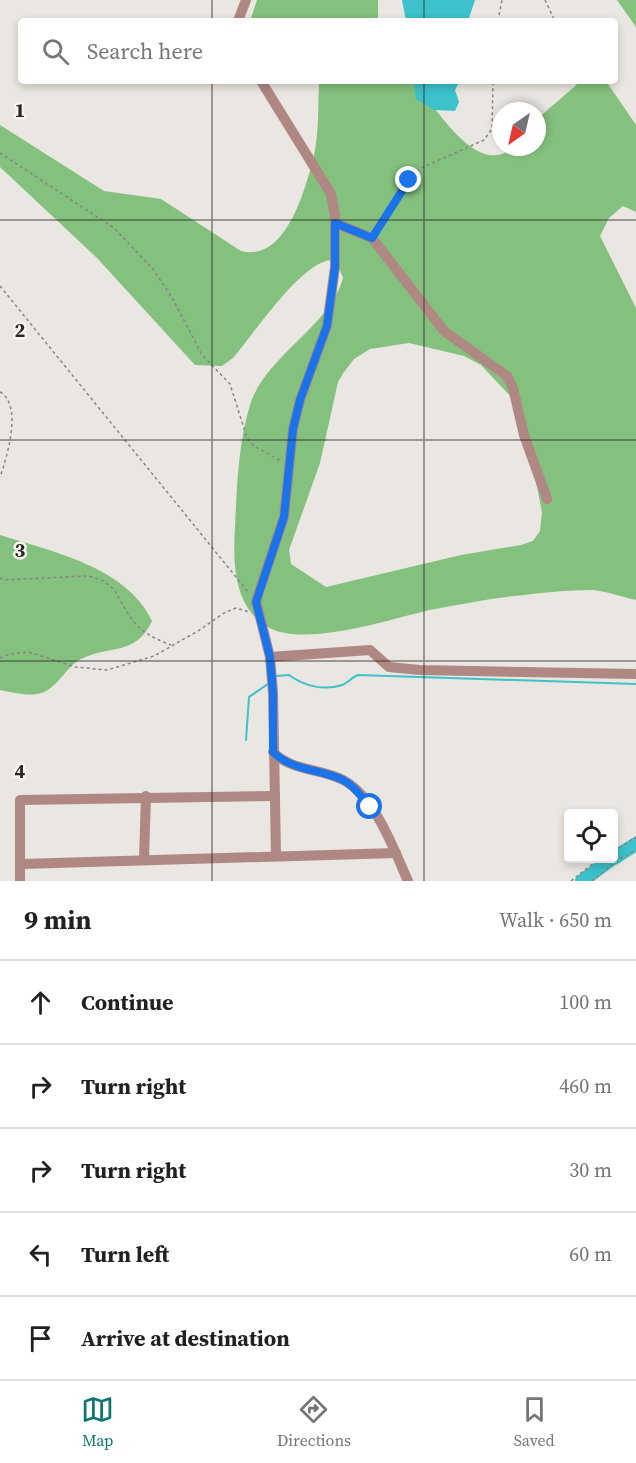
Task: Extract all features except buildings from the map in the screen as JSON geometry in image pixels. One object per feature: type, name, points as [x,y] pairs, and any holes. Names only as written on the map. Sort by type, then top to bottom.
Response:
[{"type":"street","points":[[239,18],[246,0]]},
{"type":"street","points":[[263,84],[331,194],[335,223],[335,267],[327,326],[300,400],[293,429],[284,517],[256,602],[262,616],[270,657],[273,693],[276,855]]},
{"type":"street","points":[[335,223],[372,238],[444,331],[507,376],[513,388],[524,435],[547,499]]},
{"type":"street","points":[[270,657],[370,650],[389,667],[420,670],[636,674]]},
{"type":"street","points":[[273,752],[280,759],[293,765],[344,780],[355,788],[385,826],[408,881]]},
{"type":"street","points":[[20,881],[22,864],[20,800],[146,796],[275,796]]},
{"type":"street","points":[[144,859],[146,796]]},
{"type":"street","points":[[22,864],[396,853]]},
{"type":"path","points":[[499,18],[502,0]]},
{"type":"path","points":[[546,0],[554,18]]},
{"type":"path","points":[[372,238],[385,214],[421,168],[484,140],[492,129],[493,84]]},
{"type":"path","points":[[0,153],[114,228],[153,268],[174,301],[202,355],[230,384],[247,438],[254,446],[290,466]]},
{"type":"path","points":[[0,286],[256,602]]},
{"type":"path","points":[[0,392],[11,405],[12,435],[0,477]]},
{"type":"path","points":[[0,578],[4,580],[86,576],[98,578],[116,589],[135,623],[153,637],[172,645]]},
{"type":"path","points":[[0,658],[9,654],[29,652],[75,668],[107,670],[154,656],[236,608],[262,616]]},
{"type":"path","points":[[618,848],[636,837]]},
{"type":"path","points":[[592,881],[616,861],[636,850]]},
{"type":"path","points":[[571,881],[594,863]]},
{"type":"green space","points":[[257,0],[378,0],[378,18],[251,18]]},
{"type":"green space","points":[[617,0],[636,0],[636,27]]},
{"type":"green space","points":[[319,84],[417,84],[445,122],[472,147],[492,156],[546,156],[546,111],[578,84],[608,84],[636,125],[636,212],[623,206],[609,218],[600,236],[636,308],[636,600],[592,590],[543,593],[430,610],[346,630],[301,634],[282,632],[266,626],[247,606],[237,581],[234,540],[237,481],[250,405],[269,371],[312,327],[336,296],[343,278],[338,265],[331,260],[319,264],[306,273],[278,301],[233,358],[222,366],[195,365],[97,258],[0,167],[0,125],[104,191],[161,199],[241,251],[257,252],[270,246],[282,235],[306,186],[316,146]],"holes":[[[409,343],[464,356],[481,365],[515,401],[524,420],[542,512],[540,531],[533,541],[461,555],[326,587],[291,564],[289,550],[320,463],[338,382],[354,359],[370,349]]]},
{"type":"green space","points":[[0,535],[65,555],[107,575],[125,587],[140,602],[152,621],[146,632],[130,645],[81,659],[44,692],[19,694],[0,690]]},
{"type":"water","points":[[402,0],[475,0],[469,18],[405,18]]},
{"type":"water","points":[[414,84],[458,84],[455,90],[459,102],[455,111],[434,110],[416,99]]},
{"type":"waterway","points":[[276,676],[289,675],[308,685],[328,688],[342,685],[358,675],[636,684]]},
{"type":"waterway","points":[[246,740],[249,697],[268,684]]},
{"type":"waterway","points":[[618,855],[636,844]]},
{"type":"waterway","points":[[582,881],[606,863]]},
{"type":"route","points":[[370,807],[355,788],[344,780],[293,765],[280,759],[273,752],[273,693],[270,657],[262,616],[256,602],[284,517],[293,429],[300,400],[327,326],[335,267],[335,223],[372,238],[385,214],[409,180]]}]
